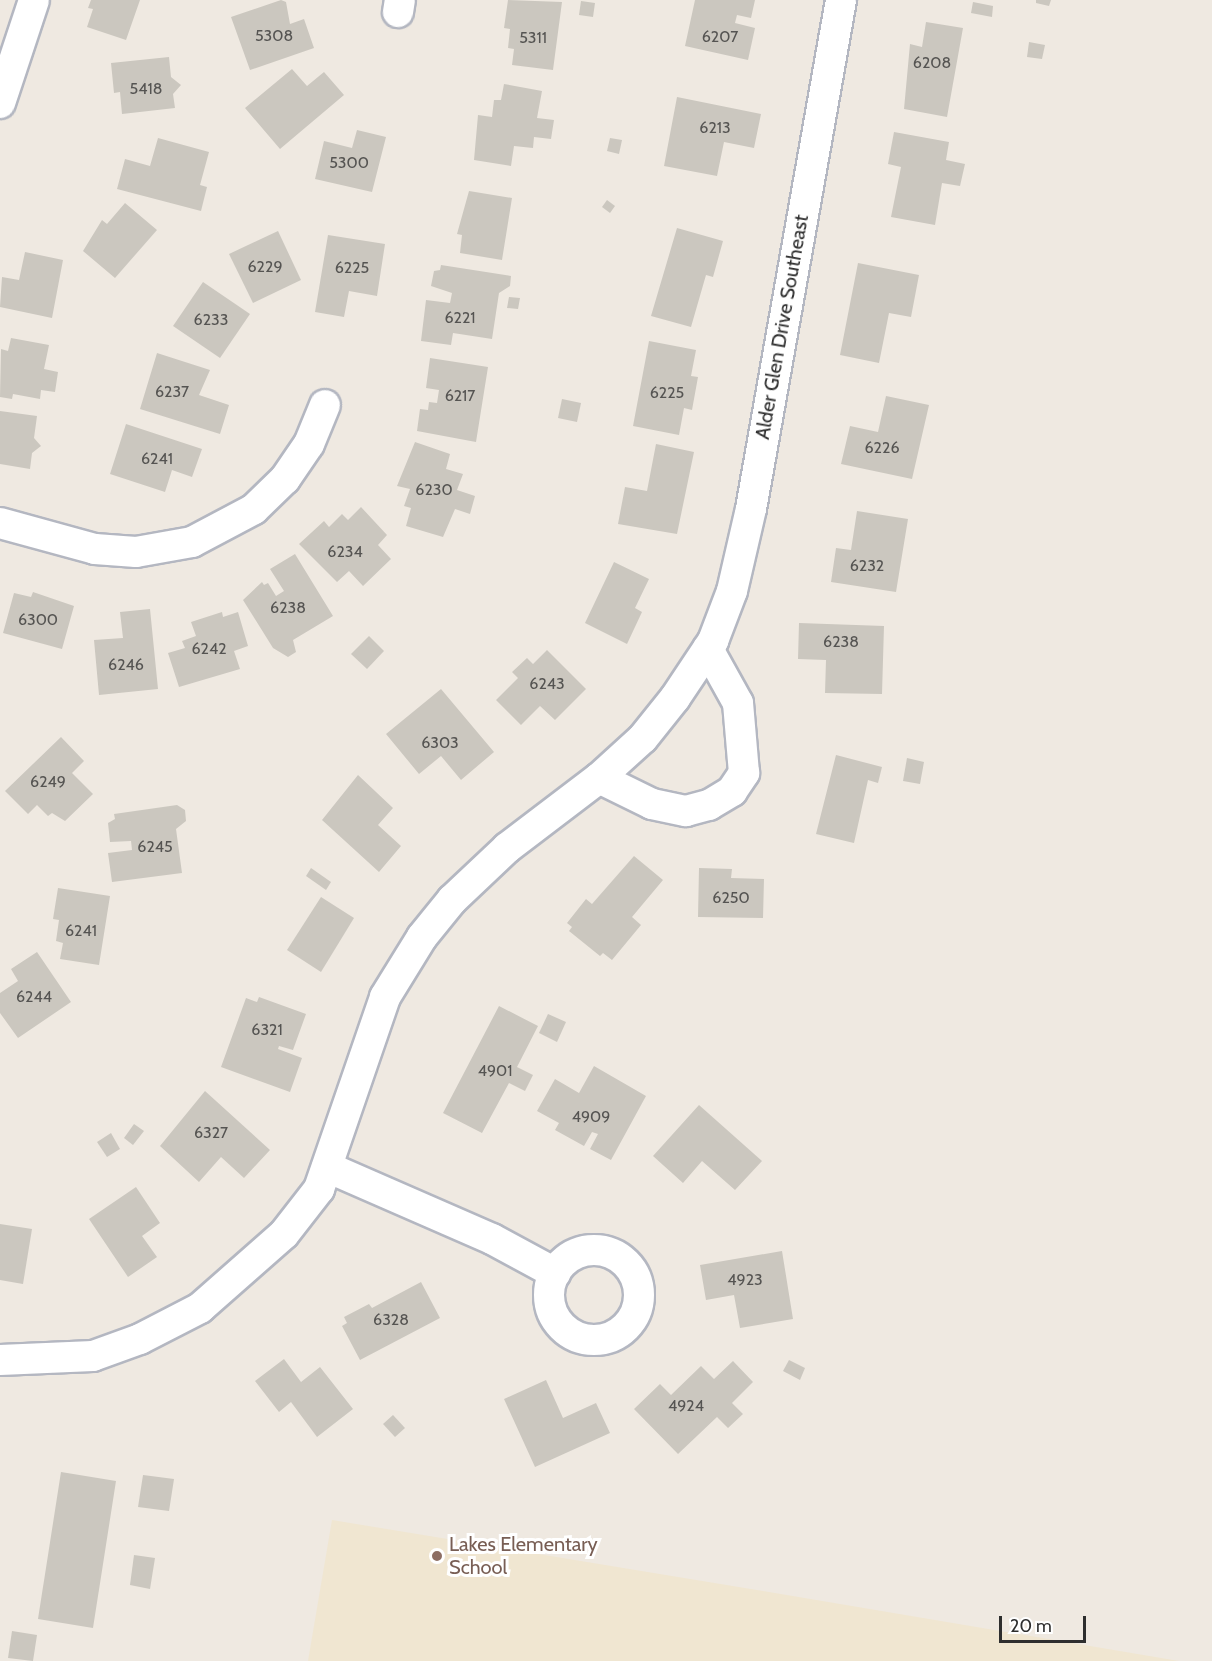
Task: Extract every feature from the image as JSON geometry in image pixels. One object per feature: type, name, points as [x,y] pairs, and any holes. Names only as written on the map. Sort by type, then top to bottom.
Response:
[{"type":"street","points":[[0,103],[34,0]]},
{"type":"street","name":"Alder Glen Drive Southeast","points":[[0,1360],[93,1356],[140,1339],[201,1308],[284,1234],[319,1189],[385,997],[422,937],[452,900],[507,848],[599,778],[643,738],[708,649],[732,591],[751,509],[841,0]]},
{"type":"street","points":[[0,523],[95,549],[136,552],[192,542],[254,509],[285,479],[309,444],[325,405]]},
{"type":"street","points":[[599,778],[652,804],[686,811],[709,805],[732,791],[744,773],[738,704],[708,649]]},
{"type":"street","points":[[327,1167],[492,1239],[555,1273]]},
{"type":"shaded area","name":"Lakes Elementary School","points":[[332,1520],[763,1591],[1179,1661],[308,1661]]},
{"type":"building","points":[[91,0],[140,0],[126,40],[87,27],[93,9],[88,8]]},
{"type":"building","points":[[281,0],[286,2],[290,24],[304,19],[314,48],[250,70],[231,17]]},
{"type":"building","points":[[508,0],[562,2],[553,70],[512,65],[514,49],[508,48],[510,29],[504,28]]},
{"type":"building","points":[[695,0],[755,0],[751,18],[737,15],[735,23],[755,28],[748,60],[685,46]]},
{"type":"building","points":[[1036,0],[1051,0],[1049,6],[1036,3]]},
{"type":"building","points":[[581,1],[595,3],[593,17],[579,15]]},
{"type":"building","points":[[973,2],[993,6],[992,17],[971,13]]},
{"type":"building","points":[[926,22],[963,28],[947,117],[904,109],[910,44],[922,47]]},
{"type":"building","points":[[1029,42],[1045,45],[1042,59],[1027,57]]},
{"type":"building","points":[[169,57],[171,77],[181,85],[173,94],[175,108],[122,114],[120,92],[114,93],[111,63]]},
{"type":"building","points":[[292,69],[307,86],[324,72],[344,95],[280,149],[245,108]]},
{"type":"building","points":[[504,84],[542,91],[537,118],[554,120],[551,139],[534,137],[533,148],[514,146],[511,166],[474,160],[478,115],[492,117],[494,100],[501,100]]},
{"type":"building","points":[[677,97],[761,114],[754,148],[724,142],[717,176],[664,166]]},
{"type":"building","points":[[357,130],[386,137],[372,192],[315,179],[324,141],[352,148]]},
{"type":"building","points":[[894,132],[949,142],[946,160],[965,164],[960,186],[942,183],[935,225],[891,217],[901,167],[888,164]]},
{"type":"building","points":[[158,138],[209,152],[200,185],[207,187],[201,211],[117,189],[125,159],[150,166]]},
{"type":"building","points":[[610,138],[622,140],[619,154],[607,151]]},
{"type":"building","points":[[469,191],[512,198],[502,260],[460,253],[462,235],[457,234]]},
{"type":"building","points":[[607,200],[615,206],[610,213],[602,207]]},
{"type":"building","points":[[125,203],[157,230],[115,278],[83,251],[102,220],[107,224]]},
{"type":"building","points":[[677,228],[723,241],[713,277],[706,275],[691,327],[651,316]]},
{"type":"building","points":[[278,231],[301,280],[253,303],[229,254]]},
{"type":"building","points":[[328,235],[385,244],[377,296],[349,291],[344,317],[315,312]]},
{"type":"building","points":[[25,252],[63,260],[52,318],[0,307],[2,277],[19,280]]},
{"type":"building","points":[[858,263],[919,275],[911,317],[889,313],[879,363],[840,355]]},
{"type":"building","points":[[441,265],[511,276],[510,286],[499,293],[492,339],[453,333],[451,345],[421,341],[426,300],[450,303],[452,293],[431,286],[434,271],[440,270]]},
{"type":"building","points":[[203,282],[250,314],[220,358],[173,326]]},
{"type":"building","points":[[509,297],[520,298],[518,309],[507,308]]},
{"type":"building","points":[[11,338],[49,345],[44,369],[58,372],[55,392],[41,390],[40,399],[13,394],[12,399],[0,397],[1,349],[8,351]]},
{"type":"building","points":[[649,341],[696,350],[691,376],[698,377],[692,410],[684,408],[679,435],[633,426]]},
{"type":"building","points":[[157,353],[210,370],[199,395],[229,405],[220,434],[140,409]]},
{"type":"building","points":[[430,358],[488,367],[476,442],[417,431],[420,409],[428,410],[429,402],[437,403],[439,390],[426,388]]},
{"type":"building","points":[[886,396],[929,405],[912,479],[841,464],[850,426],[878,432]]},
{"type":"building","points":[[562,399],[581,403],[577,422],[558,418]]},
{"type":"building","points":[[0,411],[37,416],[34,438],[41,446],[32,453],[30,469],[0,464]]},
{"type":"building","points":[[126,424],[202,449],[192,477],[172,470],[165,492],[110,474]]},
{"type":"building","points":[[415,442],[450,454],[446,469],[463,474],[457,490],[475,496],[470,514],[455,509],[443,537],[406,526],[411,508],[404,506],[410,489],[397,486]]},
{"type":"building","points":[[656,444],[694,452],[677,534],[618,524],[625,487],[647,491]]},
{"type":"building","points":[[361,507],[387,535],[378,545],[391,559],[363,586],[349,571],[337,582],[299,544],[324,521],[329,527],[342,514],[348,520]]},
{"type":"building","points":[[857,511],[908,519],[896,592],[831,582],[836,548],[851,550]]},
{"type":"building","points":[[295,554],[333,616],[293,640],[296,652],[288,657],[273,648],[243,600],[262,582],[264,585],[268,583],[276,596],[284,591],[270,569]]},
{"type":"building","points":[[614,562],[649,579],[635,608],[642,612],[627,644],[585,623]]},
{"type":"building","points":[[33,592],[74,606],[62,649],[3,633],[14,593],[31,597]]},
{"type":"building","points":[[150,609],[158,689],[99,695],[94,640],[123,638],[120,612]]},
{"type":"building","points":[[222,612],[223,617],[238,612],[248,646],[234,651],[240,669],[179,687],[168,653],[185,648],[182,641],[196,636],[191,622]]},
{"type":"building","points":[[799,623],[884,626],[882,694],[825,693],[826,660],[798,659]]},
{"type":"building","points":[[369,636],[384,651],[367,669],[351,654]]},
{"type":"building","points":[[547,650],[586,689],[555,720],[540,706],[521,725],[496,700],[518,678],[512,672],[527,658],[533,664]]},
{"type":"building","points":[[441,689],[494,752],[461,780],[441,756],[419,774],[386,734]]},
{"type":"building","points":[[61,737],[84,761],[72,773],[93,794],[65,821],[52,813],[48,816],[37,805],[28,814],[5,791]]},
{"type":"building","points":[[836,755],[882,767],[878,783],[868,780],[854,843],[816,834]]},
{"type":"building","points":[[907,758],[924,762],[920,784],[903,781]]},
{"type":"building","points":[[358,775],[393,808],[378,825],[401,846],[379,872],[322,820]]},
{"type":"building","points":[[177,805],[185,810],[186,821],[176,829],[182,873],[112,882],[108,853],[132,850],[131,841],[110,842],[108,823],[115,819],[114,814]]},
{"type":"building","points":[[634,856],[663,880],[632,917],[641,925],[612,960],[603,953],[600,956],[569,931],[572,927],[567,923],[586,899],[592,904]]},
{"type":"building","points":[[311,868],[331,882],[326,890],[306,876]]},
{"type":"building","points":[[699,868],[732,869],[731,878],[764,879],[763,918],[698,917]]},
{"type":"building","points":[[58,888],[110,896],[99,965],[60,959],[63,943],[56,941],[59,920],[53,919]]},
{"type":"building","points":[[321,897],[354,918],[321,972],[287,950]]},
{"type":"building","points":[[37,952],[71,1002],[18,1038],[0,1013],[0,993],[18,981],[11,969]]},
{"type":"building","points":[[259,997],[306,1014],[293,1050],[279,1046],[278,1049],[302,1058],[290,1092],[221,1067],[246,998],[257,1002]]},
{"type":"building","points":[[499,1006],[538,1026],[517,1067],[533,1075],[525,1091],[509,1083],[482,1133],[443,1113]]},
{"type":"building","points":[[548,1014],[566,1022],[557,1042],[539,1033]]},
{"type":"building","points":[[594,1066],[646,1096],[611,1160],[590,1149],[598,1134],[592,1132],[584,1146],[555,1130],[559,1123],[537,1111],[555,1079],[579,1093]]},
{"type":"building","points":[[205,1091],[270,1150],[244,1178],[221,1157],[199,1182],[160,1146]]},
{"type":"building","points":[[699,1105],[762,1161],[735,1190],[702,1161],[683,1183],[653,1156]]},
{"type":"building","points":[[134,1124],[144,1131],[133,1145],[124,1138]]},
{"type":"building","points":[[111,1133],[120,1149],[107,1157],[97,1142]]},
{"type":"building","points":[[136,1187],[160,1223],[142,1236],[157,1257],[128,1277],[89,1219]]},
{"type":"building","points":[[0,1224],[32,1229],[23,1284],[0,1280]]},
{"type":"building","points":[[782,1251],[793,1319],[740,1328],[734,1295],[706,1300],[700,1265]]},
{"type":"building","points":[[421,1282],[440,1318],[360,1360],[342,1326],[347,1323],[344,1317],[369,1304],[372,1308]]},
{"type":"building","points":[[284,1359],[301,1382],[320,1367],[353,1409],[317,1437],[291,1402],[279,1412],[255,1381]]},
{"type":"building","points":[[789,1360],[805,1368],[800,1380],[783,1371]]},
{"type":"building","points":[[733,1361],[753,1382],[732,1403],[743,1414],[728,1428],[717,1417],[678,1454],[634,1409],[660,1384],[671,1395],[701,1366],[714,1379]]},
{"type":"building","points":[[546,1380],[563,1418],[596,1403],[610,1433],[535,1467],[504,1399]]},
{"type":"building","points":[[393,1415],[405,1428],[395,1437],[383,1424]]},
{"type":"building","points":[[61,1472],[116,1481],[93,1628],[38,1619]]},
{"type":"building","points":[[143,1475],[174,1479],[169,1511],[138,1507]]},
{"type":"building","points":[[134,1555],[155,1558],[150,1589],[130,1585]]},
{"type":"building","points":[[12,1631],[37,1635],[33,1661],[8,1658]]},
{"type":"place","name":"Lakes Elementary School","points":[[437,1556]]}]
